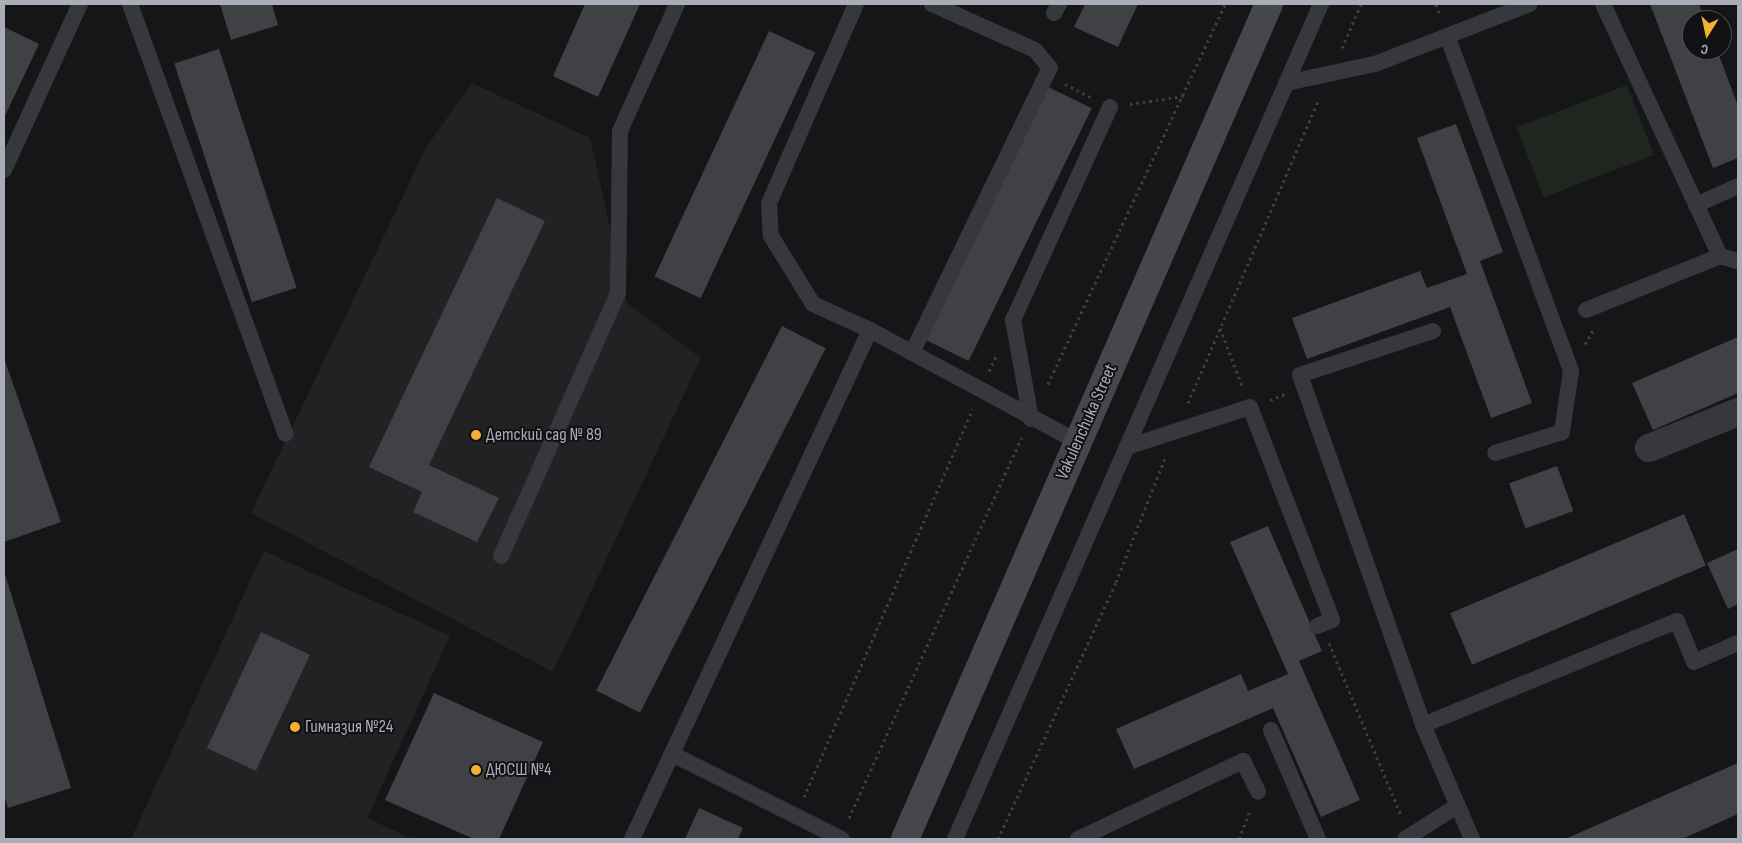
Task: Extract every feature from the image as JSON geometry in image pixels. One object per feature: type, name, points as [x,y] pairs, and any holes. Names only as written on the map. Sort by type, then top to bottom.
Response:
[{"type":"main road","name":"Vakulenchuka Street","points":[[905,839],[1270,4]]},
{"type":"street","points":[[1649,448],[1738,412]]},
{"type":"lane","points":[[4,170],[80,4]]},
{"type":"lane","points":[[130,4],[286,434]]},
{"type":"lane","points":[[501,556],[618,293],[620,131],[677,4]]},
{"type":"lane","points":[[856,4],[769,203],[771,236],[813,304],[870,330],[1031,419],[1078,442]]},
{"type":"lane","points":[[912,352],[1050,68],[1035,50],[932,4]]},
{"type":"lane","points":[[955,839],[1321,4]]},
{"type":"lane","points":[[1286,84],[1374,64],[1448,38],[1530,4]]},
{"type":"lane","points":[[1603,4],[1720,256]]},
{"type":"lane","points":[[1448,38],[1570,371],[1562,432],[1495,453]]},
{"type":"lane","points":[[1031,419],[1013,320],[1110,107]]},
{"type":"lane","points":[[1696,205],[1738,186]]},
{"type":"lane","points":[[1586,310],[1720,256],[1738,261]]},
{"type":"lane","points":[[632,839],[870,330]]},
{"type":"lane","points":[[1432,331],[1300,375],[1424,725],[1472,839]]},
{"type":"lane","points":[[1127,447],[1250,406],[1332,620],[1319,625]]},
{"type":"lane","points":[[1424,725],[1677,621],[1694,662],[1738,643]]},
{"type":"lane","points":[[1271,730],[1318,839]]},
{"type":"lane","points":[[672,754],[842,839]]},
{"type":"lane","points":[[1078,839],[1098,835],[1243,761],[1258,792]]},
{"type":"lane","points":[[1408,838],[1457,806]]},
{"type":"path","points":[[1047,75],[1110,107],[1183,96]]},
{"type":"path","points":[[1570,371],[1609,301]]},
{"type":"path","points":[[1220,328],[1250,406]]},
{"type":"path","points":[[796,817],[980,391]]},
{"type":"path","points":[[1319,625],[1408,838]]},
{"type":"path","points":[[1239,839],[1258,792]]},
{"type":"shaded area","name":"Детский сад № 89","points":[[472,83],[590,138],[627,303],[701,358],[553,672],[251,513],[427,146]]},
{"type":"shaded area","points":[[1627,85],[1654,155],[1544,197],[1517,127]]},
{"type":"shaded area","name":"Гимназия №24","points":[[264,551],[450,636],[367,818],[413,839],[131,839]]},
{"type":"building","points":[[220,4],[272,4],[278,25],[231,40]]},
{"type":"building","points":[[585,4],[640,4],[598,97],[553,76]]},
{"type":"building","points":[[1085,4],[1138,4],[1118,47],[1074,27]]},
{"type":"building","points":[[1650,4],[1699,4],[1701,10],[1682,10],[1682,60],[1721,60],[1738,106],[1738,158],[1713,168]]},
{"type":"building","points":[[4,27],[39,44],[4,118]]},
{"type":"building","points":[[769,31],[815,53],[701,298],[654,277]]},
{"type":"building","points":[[219,49],[297,288],[252,302],[174,64]]},
{"type":"building","points":[[1046,86],[1092,108],[969,361],[923,339]]},
{"type":"building","points":[[1456,124],[1503,252],[1480,261],[1532,403],[1491,418],[1450,307],[1307,359],[1292,318],[1420,271],[1427,288],[1467,274],[1417,138]]},
{"type":"building","points":[[497,198],[545,221],[429,465],[499,498],[477,542],[413,512],[422,492],[369,467]]},
{"type":"building","points":[[782,326],[826,348],[640,713],[596,690]]},
{"type":"building","points":[[1738,337],[1738,393],[1653,430],[1632,383]]},
{"type":"building","points":[[4,358],[61,522],[4,542]]},
{"type":"building","points":[[1557,466],[1573,511],[1525,529],[1509,483]]},
{"type":"building","points":[[1684,514],[1706,566],[1472,665],[1450,613]]},
{"type":"building","points":[[1268,526],[1322,651],[1299,661],[1360,800],[1321,817],[1273,708],[1134,769],[1116,729],[1241,674],[1248,691],[1288,674],[1230,542]]},
{"type":"building","points":[[1738,549],[1738,604],[1728,609],[1707,563]]},
{"type":"building","points":[[4,571],[71,788],[8,808],[4,795]]},
{"type":"building","points":[[261,632],[310,655],[256,771],[207,748]]},
{"type":"building","points":[[434,693],[543,742],[499,839],[474,839],[385,800]]},
{"type":"building","points":[[1738,763],[1738,814],[1682,839],[1565,839]]},
{"type":"building","points":[[699,808],[743,828],[738,839],[685,839]]},
{"type":"place","name":"Детский сад № 89","points":[[476,435]]},
{"type":"place","name":"Гимназия №24","points":[[295,727]]},
{"type":"place","name":"ДЮСШ №4","points":[[476,770]]}]
